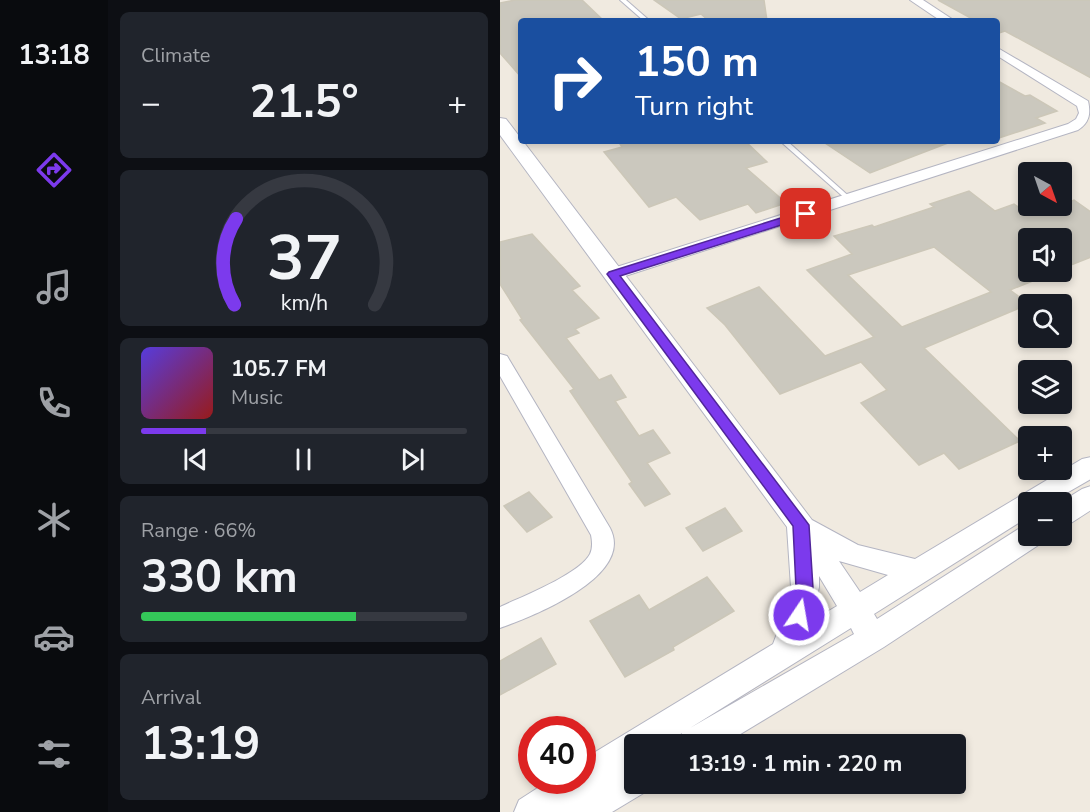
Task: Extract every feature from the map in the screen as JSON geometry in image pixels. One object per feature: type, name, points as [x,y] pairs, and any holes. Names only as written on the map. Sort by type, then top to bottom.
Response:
[{"type":"street","points":[[915,0],[944,18]]},
{"type":"street","points":[[613,274],[850,200],[1073,127],[1082,121],[1086,113],[1083,104],[1000,52]]},
{"type":"street","points":[[500,123],[801,525],[873,638]]},
{"type":"street","points":[[500,360],[602,534],[604,546],[600,559],[581,577],[500,618]]},
{"type":"street","points":[[1047,492],[1091,466]]},
{"type":"street","points":[[1072,509],[1091,496]]},
{"type":"street","points":[[652,734],[1018,510]]},
{"type":"street","points":[[801,525],[826,542],[851,554],[917,571]]},
{"type":"street","points":[[784,654],[799,615],[805,588],[801,525]]},
{"type":"street","points":[[711,734],[873,638],[1018,544]]},
{"type":"street","points":[[596,769],[624,751]]},
{"type":"street","points":[[580,812],[624,786]]},
{"type":"street","points":[[531,812],[558,794]]},
{"type":"lane","points":[[623,0],[644,18]]},
{"type":"lane","points":[[786,144],[850,200]]},
{"type":"building","points":[[515,0],[582,0],[601,18],[518,18],[518,74],[500,53],[500,3]]},
{"type":"building","points":[[654,0],[764,0],[767,18],[706,18],[701,14],[680,18]]},
{"type":"building","points":[[938,0],[1091,0],[1091,78],[1005,31],[1000,33],[1000,18],[971,18]]},
{"type":"building","points":[[1000,82],[1025,96],[1030,95],[1057,111],[1036,118],[1045,123],[1000,138]]},
{"type":"building","points":[[620,144],[748,144],[767,162],[746,168],[786,203],[756,213],[748,204],[700,220],[676,197],[649,207],[604,152],[622,147]]},
{"type":"building","points":[[826,144],[945,144],[870,173]]},
{"type":"building","points":[[969,191],[995,211],[1014,204],[1018,207],[1018,216],[1072,216],[1072,201],[1074,200],[1091,212],[1091,257],[1072,265],[1072,228],[1018,228],[1018,282],[1030,282],[1010,290],[1018,296],[1018,309],[924,348],[1018,439],[1018,442],[959,469],[944,453],[919,465],[861,403],[887,390],[861,362],[780,394],[725,325],[707,308],[759,287],[825,356],[874,337],[807,270],[852,254],[834,236],[872,225],[874,227],[934,207],[930,204]],"holes":[[[934,247],[991,292],[902,327],[848,275]]]},
{"type":"building","points":[[532,234],[580,286],[572,290],[599,318],[575,329],[579,333],[566,338],[599,380],[611,375],[626,397],[615,401],[639,436],[653,430],[670,453],[647,463],[670,494],[645,506],[629,484],[632,482],[570,391],[574,389],[520,320],[522,319],[500,284],[500,242]]},
{"type":"building","points":[[529,492],[552,517],[527,532],[504,506]]},
{"type":"building","points":[[725,508],[742,531],[703,551],[686,528]]},
{"type":"building","points":[[707,577],[734,611],[673,647],[674,650],[625,677],[590,621],[639,595],[649,610]]},
{"type":"building","points":[[541,638],[556,664],[500,695],[500,661]]},
{"type":"route","points":[[799,615],[805,588],[801,525],[613,274],[806,214]]}]
